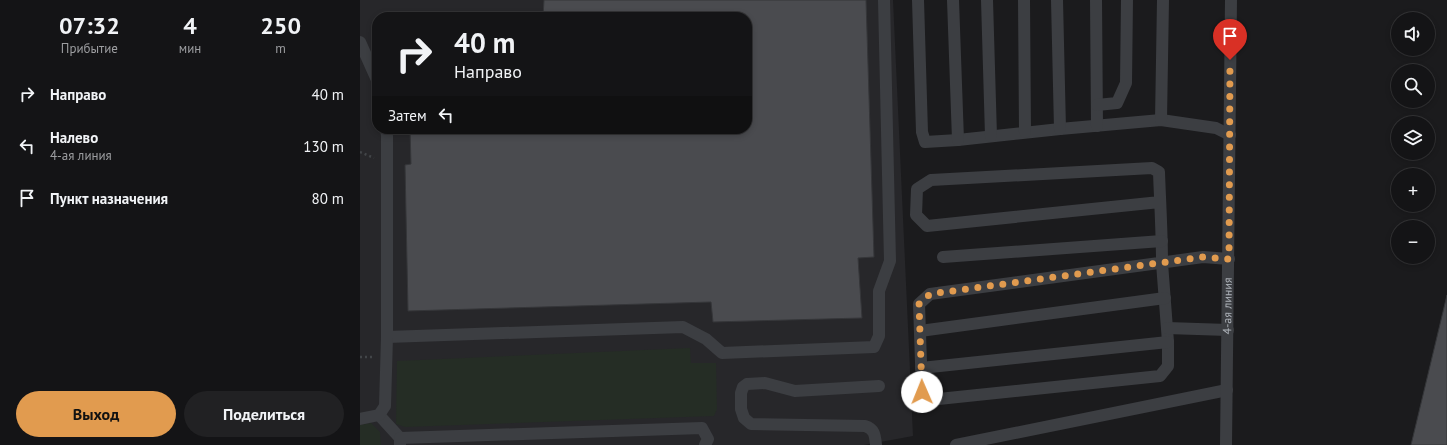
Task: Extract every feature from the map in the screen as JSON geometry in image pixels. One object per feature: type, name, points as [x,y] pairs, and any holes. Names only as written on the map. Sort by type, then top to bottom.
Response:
[{"type":"street","points":[[387,337],[683,327],[706,339],[722,353],[874,347],[880,336],[879,291],[890,261],[884,0]]},
{"type":"street","points":[[918,0],[922,132],[925,142],[1161,120],[1216,128],[1230,135]]},
{"type":"street","points":[[953,0],[958,140]]},
{"type":"street","points":[[987,0],[991,136]]},
{"type":"street","points":[[1024,0],[1025,132]]},
{"type":"street","points":[[1057,0],[1060,129]]},
{"type":"street","points":[[1096,0],[1097,126]]},
{"type":"street","points":[[1097,105],[1117,103],[1126,83],[1128,0]]},
{"type":"street","points":[[1161,120],[1163,0]]},
{"type":"street","name":"4-ая линия","points":[[1226,445],[1231,0]]},
{"type":"street","points":[[360,42],[372,69]]},
{"type":"street","points":[[360,419],[379,415],[385,406],[387,337],[387,134]]},
{"type":"street","points":[[1160,202],[927,226],[916,215],[916,189],[931,180],[1152,168],[1159,172],[1162,241],[1162,263],[1168,342],[1168,366],[1160,376],[928,400],[922,392],[919,304],[930,294],[1162,263],[1203,257],[1229,259]]},
{"type":"street","points":[[943,257],[1162,241]]},
{"type":"street","points":[[920,331],[1165,298]]},
{"type":"street","points":[[1167,328],[1228,330]]},
{"type":"street","points":[[921,368],[1168,342]]},
{"type":"street","points":[[876,445],[874,432],[865,426],[751,424],[744,418],[740,400],[743,387],[747,384],[754,383],[766,383],[795,391],[879,386]]},
{"type":"street","points":[[956,445],[1227,390]]},
{"type":"street","points":[[379,415],[400,442],[702,428],[708,439],[705,445]]},
{"type":"shaded area","points":[[360,0],[893,0],[913,436],[864,445],[360,445]]},
{"type":"shaded area","points":[[690,348],[691,363],[716,363],[717,409],[714,416],[405,427],[396,424],[397,361]]},
{"type":"shaded area","points":[[371,423],[380,432],[381,445],[360,445],[360,425]]},
{"type":"building","points":[[544,0],[866,0],[874,257],[858,258],[862,318],[713,322],[711,302],[408,311],[405,165],[411,164],[410,134],[752,134],[752,12],[543,12]]},
{"type":"building","points":[[1447,295],[1447,445],[1411,445]]},
{"type":"route","points":[[922,392],[919,304],[930,294],[1203,257],[1229,259],[1230,60]]}]
